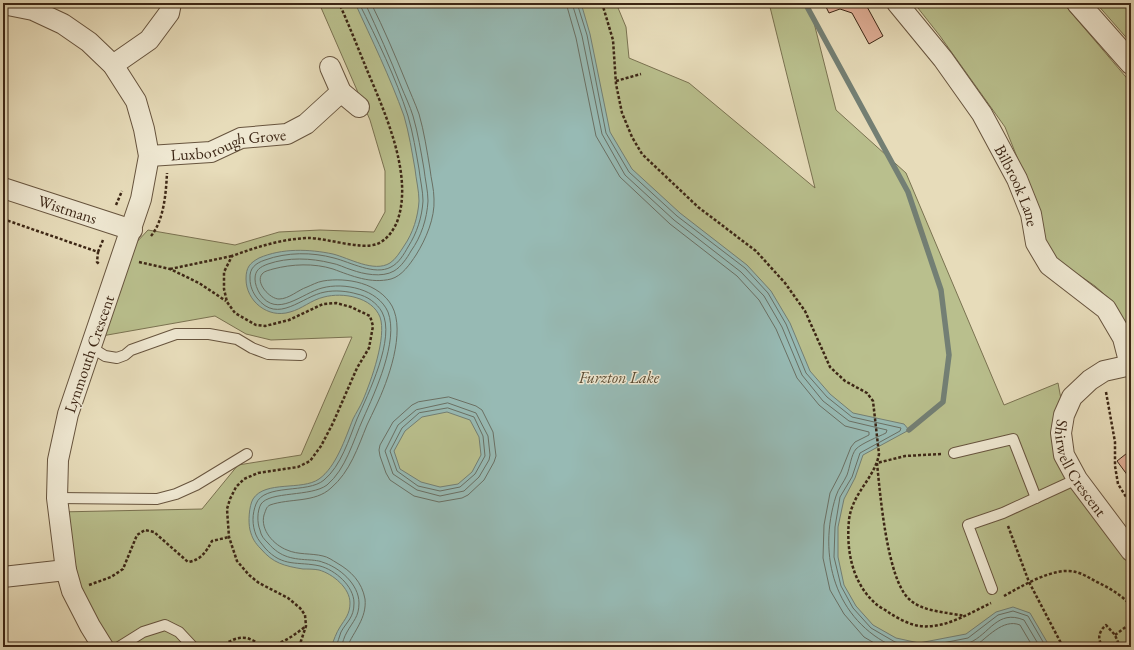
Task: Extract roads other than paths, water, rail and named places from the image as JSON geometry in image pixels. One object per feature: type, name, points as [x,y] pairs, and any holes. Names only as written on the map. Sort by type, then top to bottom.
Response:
[{"type":"street","points":[[112,65],[149,40],[169,13],[171,3]]},
{"type":"street","name":"Bilbrook Lane","points":[[897,3],[943,59],[982,114],[1017,179],[1031,214],[1036,243],[1049,265],[1106,309],[1123,338],[1131,365]]},
{"type":"street","points":[[1078,3],[1131,63]]},
{"type":"street","name":"Lynmouth Crescent","points":[[3,4],[33,10],[62,24],[89,42],[112,65],[136,101],[144,128],[149,156],[142,199],[92,348],[68,414],[58,460],[57,498],[66,570],[72,591],[90,626],[103,647]]},
{"type":"street","points":[[330,67],[341,92],[359,107]]},
{"type":"street","name":"Luxborough Grove","points":[[149,156],[211,152],[241,138],[287,134],[306,124],[341,92]]},
{"type":"street","name":"Wistmans","points":[[3,188],[132,230]]},
{"type":"street","name":"Shirwell Crescent","points":[[1131,365],[1104,371],[1090,380],[1072,397],[1064,415],[1060,433],[1064,455],[1078,479],[1131,551]]},
{"type":"street","points":[[3,577],[66,570]]},
{"type":"lane","points":[[92,348],[105,356],[118,358],[125,356],[131,350],[176,334],[209,334],[237,339],[252,348],[268,354],[301,354]]},
{"type":"lane","points":[[954,453],[1013,439],[1036,498]]},
{"type":"lane","points":[[57,498],[158,499],[176,494],[196,485],[247,454]]},
{"type":"lane","points":[[992,589],[968,526],[1078,479]]},
{"type":"lane","points":[[119,647],[144,632],[165,625],[179,632],[193,647]]},
{"type":"water","name":"Furzton Lake","points":[[355,3],[581,3],[590,34],[610,132],[632,169],[680,213],[747,265],[771,291],[790,323],[810,371],[830,394],[853,413],[904,424],[909,430],[863,455],[855,478],[844,499],[838,527],[838,557],[844,585],[856,606],[873,625],[896,638],[919,643],[966,634],[996,612],[1013,607],[1030,613],[1050,647],[331,647],[349,610],[350,603],[347,592],[340,582],[324,572],[290,567],[275,561],[265,554],[257,545],[252,536],[249,523],[250,510],[253,499],[259,493],[275,487],[312,483],[325,474],[335,460],[363,400],[374,371],[380,347],[382,326],[380,317],[371,305],[364,301],[340,295],[319,298],[299,309],[290,312],[274,313],[266,310],[254,301],[247,287],[246,275],[249,266],[259,258],[277,252],[296,250],[324,252],[369,266],[384,266],[396,257],[410,236],[418,213],[419,193],[404,116],[381,59]],"holes":[[[447,412],[470,420],[479,437],[481,455],[472,472],[458,484],[440,487],[421,482],[400,469],[394,451],[405,431],[422,417]]]},
{"type":"waterway","points":[[805,3],[908,192],[941,290],[949,355],[943,402],[909,430]]}]
